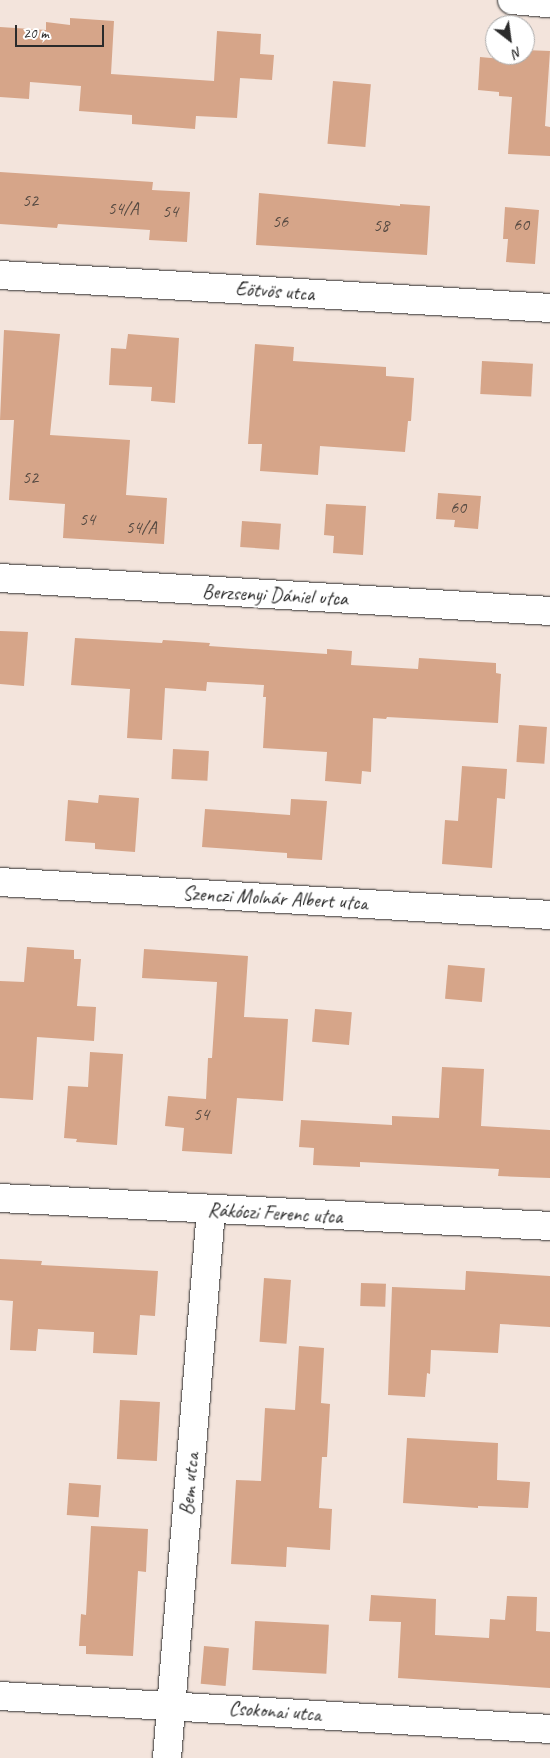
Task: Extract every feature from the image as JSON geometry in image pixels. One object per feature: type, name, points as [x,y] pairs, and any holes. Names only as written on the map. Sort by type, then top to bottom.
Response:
[{"type":"street","points":[[512,0],[550,2]]},
{"type":"street","name":"Eötvös utca","points":[[0,274],[550,308]]},
{"type":"street","name":"Berzsenyi Dániel utca","points":[[0,578],[550,611]]},
{"type":"street","name":"Szenczi Molnár Albert utca","points":[[0,882],[550,915]]},
{"type":"street","name":"Rákóczi Ferenc utca","points":[[0,1198],[550,1226]]},
{"type":"street","name":"Bem utca","points":[[167,1758],[212,1210]]},
{"type":"street","name":"Csokonai utca","points":[[0,1696],[550,1729]]},
{"type":"building","points":[[70,18],[114,21],[111,74],[214,81],[217,31],[261,34],[260,54],[274,55],[272,80],[240,78],[237,118],[196,116],[195,129],[132,124],[132,115],[79,111],[81,86],[30,82],[29,99],[0,97],[0,27],[46,30],[46,22],[70,25]]},
{"type":"building","points":[[535,50],[550,51],[545,126],[550,127],[550,156],[508,154],[512,97],[499,96],[499,92],[478,90],[480,57],[485,57],[485,65],[535,65]]},
{"type":"building","points":[[333,81],[371,84],[365,147],[328,144]]},
{"type":"building","points":[[0,172],[153,182],[152,190],[190,192],[187,242],[149,240],[150,230],[58,224],[57,228],[0,224]]},
{"type":"building","points":[[259,193],[400,206],[400,204],[430,206],[427,255],[256,245]]},
{"type":"building","points":[[505,207],[539,210],[535,264],[506,262],[508,239],[503,239]]},
{"type":"building","points":[[4,330],[60,334],[50,435],[130,440],[126,495],[167,498],[164,544],[63,538],[65,504],[9,500],[14,420],[0,420]]},
{"type":"building","points":[[128,334],[179,338],[175,403],[151,401],[152,387],[109,385],[111,348],[126,349]]},
{"type":"building","points":[[255,344],[294,347],[293,361],[386,367],[386,376],[414,378],[411,421],[408,421],[405,452],[320,446],[318,475],[260,471],[262,444],[248,444]]},
{"type":"building","points":[[482,361],[533,364],[531,397],[480,394]]},
{"type":"building","points":[[438,493],[481,496],[478,529],[454,527],[455,520],[436,519]]},
{"type":"building","points":[[326,504],[366,506],[363,555],[333,553],[334,536],[324,535]]},
{"type":"building","points":[[242,521],[281,524],[279,550],[240,547]]},
{"type":"building","points":[[0,631],[28,632],[24,686],[0,684]]},
{"type":"building","points":[[75,638],[162,643],[163,640],[210,643],[209,646],[327,654],[327,649],[352,651],[351,665],[418,669],[419,658],[496,663],[496,673],[501,674],[498,723],[387,717],[386,719],[373,718],[371,772],[362,771],[361,784],[325,781],[327,752],[263,748],[266,697],[263,697],[264,685],[207,682],[206,691],[165,688],[162,740],[127,738],[130,689],[71,685]]},
{"type":"building","points":[[519,725],[547,727],[544,764],[516,762]]},
{"type":"building","points":[[173,749],[209,751],[207,781],[171,779]]},
{"type":"building","points":[[462,766],[507,769],[505,799],[497,798],[492,868],[442,864],[445,820],[458,821]]},
{"type":"building","points":[[99,795],[139,798],[135,852],[95,849],[95,843],[65,841],[68,800],[98,803]]},
{"type":"building","points":[[291,799],[327,801],[322,860],[287,858],[287,853],[202,847],[205,809],[290,815]]},
{"type":"building","points":[[27,947],[74,950],[74,959],[81,959],[77,1006],[96,1007],[94,1041],[37,1037],[33,1100],[0,1098],[0,981],[24,982]]},
{"type":"building","points":[[144,949],[248,956],[244,1017],[288,1019],[283,1101],[237,1098],[232,1154],[182,1151],[184,1128],[165,1126],[168,1096],[206,1099],[208,1058],[212,1058],[217,982],[142,978]]},
{"type":"building","points":[[448,965],[485,968],[482,1002],[445,999]]},
{"type":"building","points":[[315,1009],[352,1012],[349,1045],[312,1042]]},
{"type":"building","points":[[90,1052],[123,1054],[117,1145],[76,1142],[77,1139],[64,1138],[68,1086],[88,1087]]},
{"type":"building","points":[[442,1067],[484,1069],[481,1126],[550,1130],[550,1178],[498,1176],[499,1169],[360,1162],[360,1167],[313,1165],[314,1148],[299,1147],[301,1120],[392,1125],[392,1116],[439,1118]]},
{"type":"building","points":[[0,1259],[42,1261],[41,1265],[158,1271],[155,1316],[140,1315],[137,1355],[93,1353],[94,1332],[38,1329],[36,1351],[10,1350],[13,1301],[0,1300]]},
{"type":"building","points":[[466,1271],[550,1276],[550,1327],[500,1324],[498,1353],[431,1350],[430,1374],[427,1373],[425,1397],[388,1395],[392,1287],[465,1290]]},
{"type":"building","points":[[264,1278],[291,1280],[286,1344],[260,1342]]},
{"type":"building","points":[[361,1283],[386,1284],[385,1307],[360,1306]]},
{"type":"building","points":[[299,1346],[324,1348],[321,1403],[330,1404],[327,1457],[322,1457],[319,1508],[332,1509],[330,1550],[287,1547],[286,1567],[231,1564],[236,1480],[261,1481],[265,1408],[295,1410]]},
{"type":"building","points":[[120,1400],[160,1402],[157,1461],[117,1459]]},
{"type":"building","points":[[407,1438],[498,1443],[497,1480],[530,1482],[528,1508],[478,1506],[478,1508],[403,1503]]},
{"type":"building","points":[[69,1483],[101,1485],[99,1517],[67,1515]]},
{"type":"building","points":[[91,1526],[148,1529],[146,1572],[138,1571],[133,1656],[86,1654],[86,1646],[79,1646],[81,1614],[86,1615]]},
{"type":"building","points":[[371,1595],[436,1599],[435,1635],[489,1638],[490,1619],[505,1620],[507,1596],[537,1597],[536,1631],[550,1632],[550,1688],[398,1678],[401,1622],[369,1621]]},
{"type":"building","points":[[255,1621],[329,1625],[326,1674],[252,1670]]},
{"type":"building","points":[[204,1646],[229,1648],[226,1686],[201,1684]]}]
